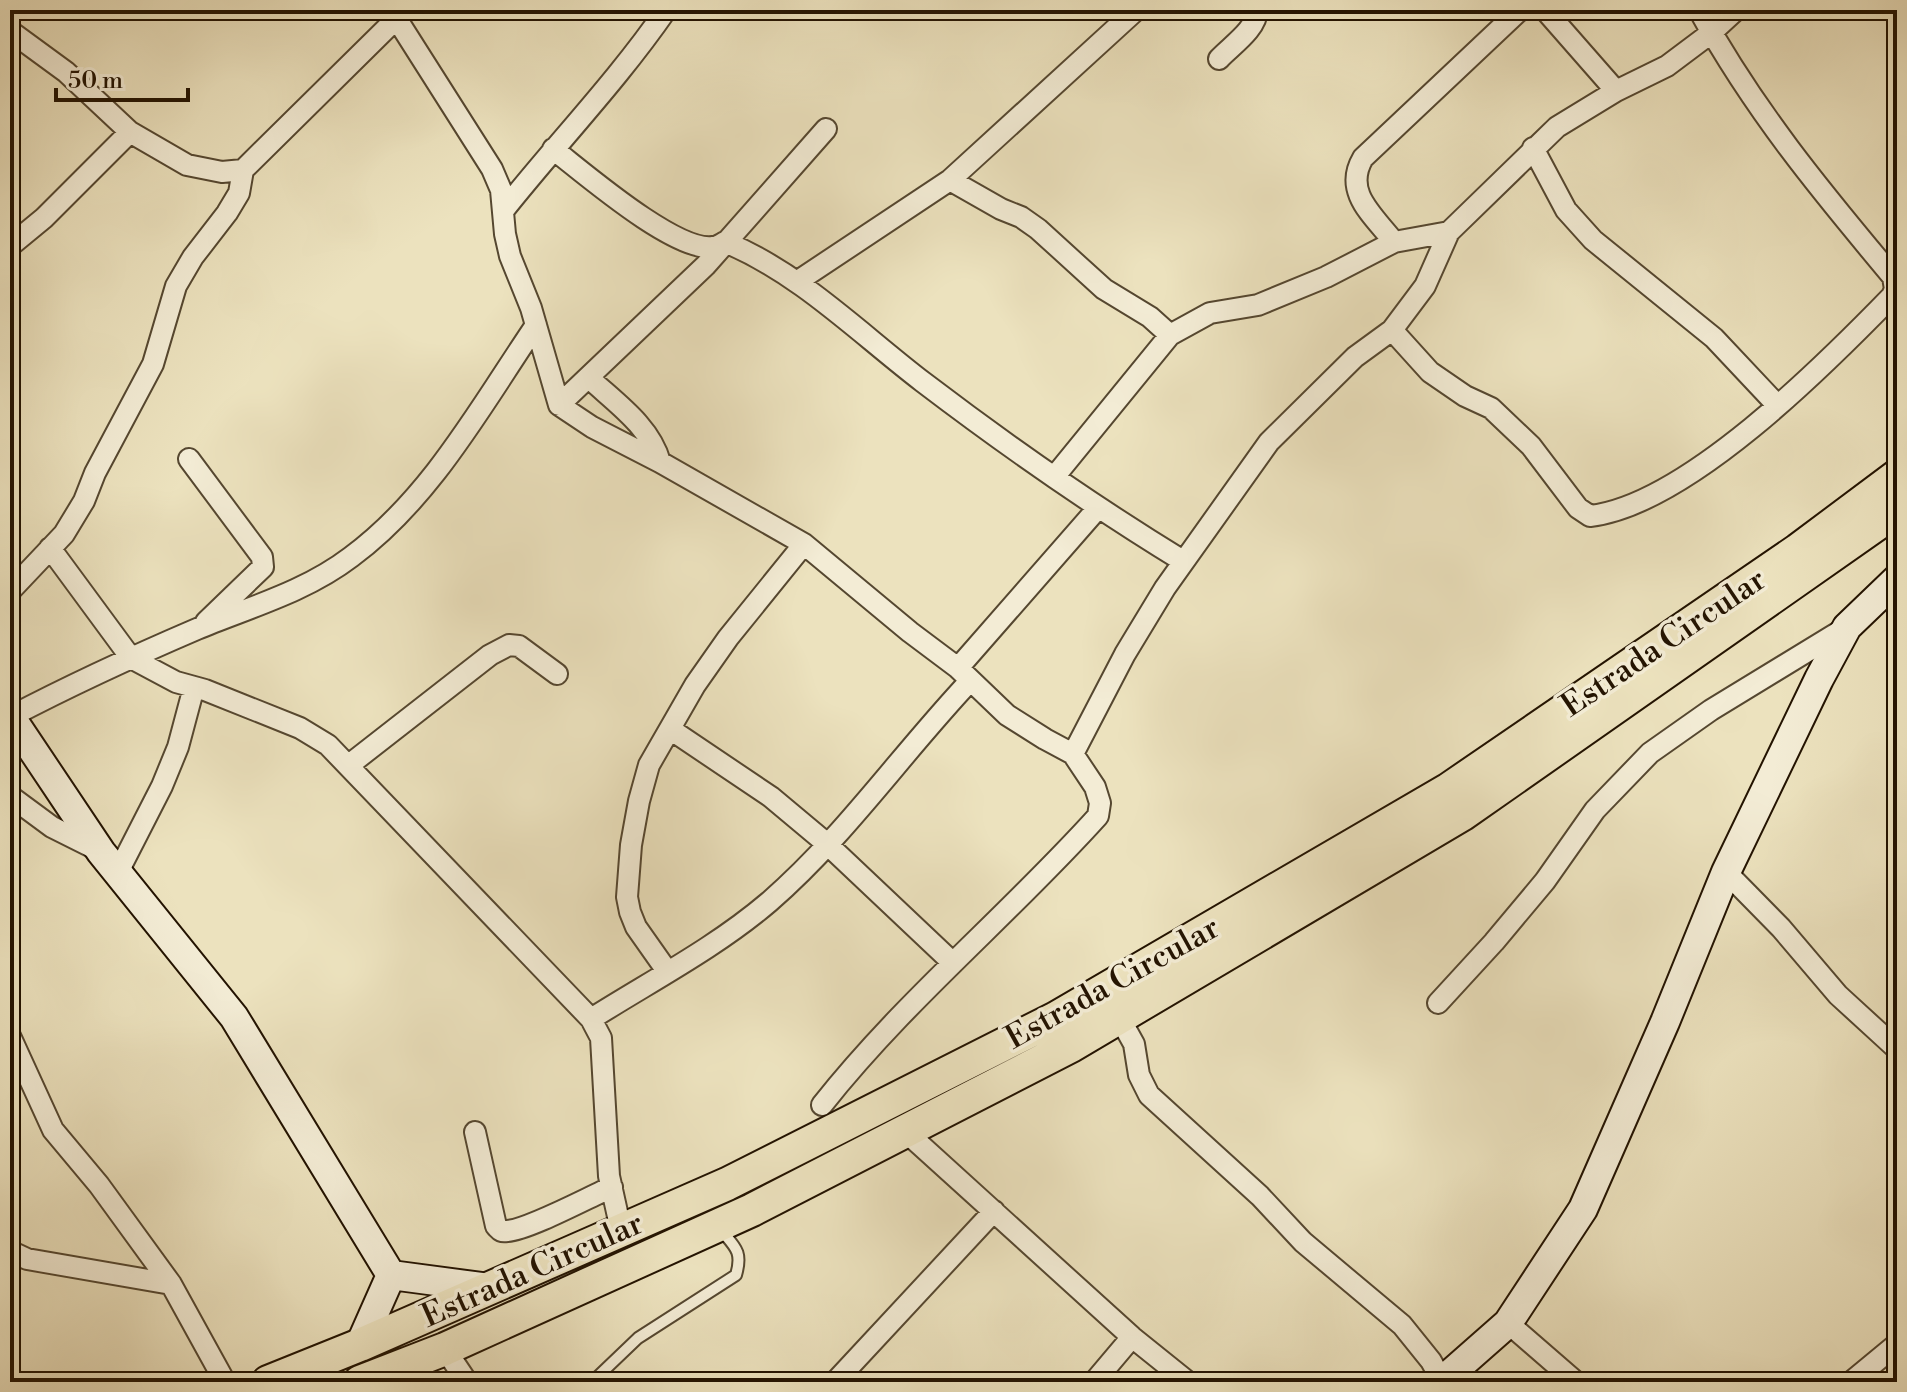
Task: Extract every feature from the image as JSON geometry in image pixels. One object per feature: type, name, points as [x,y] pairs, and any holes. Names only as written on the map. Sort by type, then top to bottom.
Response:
[{"type":"main road","name":"Estrada Circular","points":[[268,1382],[360,1345],[727,1184],[1056,1018],[1449,789],[1798,550],[1897,476]]},
{"type":"main road","name":"Estrada Circular","points":[[360,1382],[445,1349],[718,1226],[1071,1046],[1463,814],[1897,510]]},
{"type":"street","points":[[503,211],[635,55],[666,10]]},
{"type":"street","points":[[798,281],[950,180],[1136,10]]},
{"type":"street","points":[[1219,59],[1252,25],[1257,10]]},
{"type":"street","points":[[1394,242],[1358,196],[1355,171],[1363,158],[1520,10]]},
{"type":"street","points":[[1545,10],[1616,91]]},
{"type":"street","points":[[1392,330],[1430,372],[1465,396],[1491,408],[1531,446],[1578,508],[1590,516],[1627,508],[1677,482],[1832,358],[1892,296],[1895,289],[1893,277],[1804,171],[1742,84],[1699,10]]},
{"type":"street","points":[[1073,754],[1125,654],[1183,561],[1269,442],[1355,357],[1392,330],[1425,286],[1449,232],[1557,127],[1616,91],[1667,66],[1736,10]]},
{"type":"street","points":[[10,591],[64,534],[84,501],[95,473],[153,364],[176,286],[239,193],[243,170],[394,14],[492,169],[501,190],[510,256],[536,325],[559,405],[592,427],[804,544],[964,674],[1007,715],[1073,754],[1095,787],[1100,803],[1098,816],[865,1052],[822,1105]]},
{"type":"street","points":[[10,31],[66,72],[130,132],[187,165],[222,172],[243,170]]},
{"type":"street","points":[[559,405],[706,265],[826,129]]},
{"type":"street","points":[[10,246],[44,218],[130,132]]},
{"type":"street","points":[[1533,148],[1566,210],[1593,240],[1714,338],[1777,405]]},
{"type":"street","points":[[553,149],[632,211],[670,234],[712,247],[725,242],[798,281],[969,417],[1098,508],[1183,561]]},
{"type":"street","points":[[950,180],[1030,223],[1104,289],[1150,317],[1170,335]]},
{"type":"street","points":[[1055,476],[1170,335],[1210,313],[1258,305],[1326,277],[1394,242],[1449,232]]},
{"type":"street","points":[[391,1275],[234,1017],[110,862],[10,717],[201,627],[277,600],[350,558],[407,508],[457,442],[536,325]]},
{"type":"street","points":[[589,378],[643,428],[657,449],[660,462]]},
{"type":"street","points":[[189,459],[262,557],[263,567],[201,627]]},
{"type":"street","points":[[591,1019],[736,929],[772,899],[826,843],[1098,508]]},
{"type":"street","points":[[667,971],[636,927],[627,897],[631,845],[649,765],[695,685],[728,638],[804,544]]},
{"type":"street","points":[[50,548],[131,658],[176,682],[300,728],[328,745],[591,1019],[601,1038],[612,1187],[621,1230]]},
{"type":"street","points":[[1438,1003],[1545,881],[1595,810],[1650,753],[1711,710],[1847,627],[1897,579]]},
{"type":"street","points":[[1119,1017],[1134,1044],[1139,1075],[1149,1095],[1260,1196],[1303,1242],[1402,1325],[1431,1361],[1442,1382],[1508,1323],[1583,1209],[1665,1022],[1726,872],[1847,627]]},
{"type":"street","points":[[349,765],[490,655],[509,645],[519,646],[557,674]]},
{"type":"street","points":[[110,862],[162,786],[178,747],[194,687]]},
{"type":"street","points":[[670,729],[771,797],[826,843],[953,963]]},
{"type":"street","points":[[10,796],[52,827],[110,862]]},
{"type":"street","points":[[1726,872],[1781,928],[1838,995],[1892,1040]]},
{"type":"street","points":[[10,1036],[53,1130],[99,1185],[171,1284],[225,1382]]},
{"type":"street","points":[[475,1132],[496,1226],[500,1230],[508,1232],[612,1187]]},
{"type":"street","points":[[906,1132],[1132,1337],[1188,1382]]},
{"type":"street","points":[[835,1382],[994,1211]]},
{"type":"street","points":[[10,1251],[27,1259],[171,1284]]},
{"type":"street","points":[[391,1275],[489,1288]]},
{"type":"street","points":[[360,1345],[391,1275]]},
{"type":"street","points":[[1508,1323],[1576,1382]]},
{"type":"street","points":[[1094,1382],[1132,1337]]},
{"type":"street","points":[[1851,1382],[1897,1344]]},
{"type":"street","points":[[445,1349],[467,1382]]},
{"type":"lane","points":[[592,1382],[638,1338],[736,1275],[740,1260],[738,1250],[718,1226]]}]
